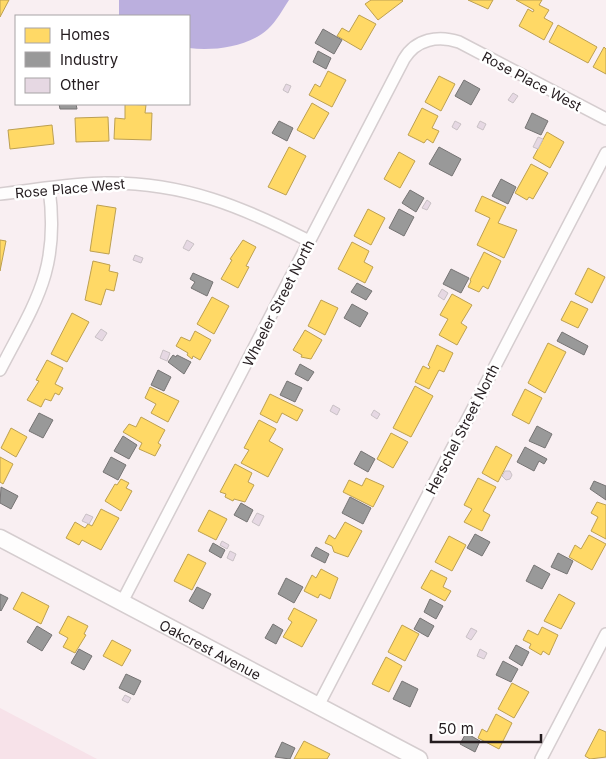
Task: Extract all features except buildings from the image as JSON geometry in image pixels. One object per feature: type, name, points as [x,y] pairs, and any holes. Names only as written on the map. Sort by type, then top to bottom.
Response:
[{"type":"street","name":"Wheeler Street North","points":[[122,602],[407,56],[414,47],[430,39],[448,38],[459,42]]},
{"type":"street","name":"Rose Place West","points":[[459,42],[606,119]]},
{"type":"street","name":"Herschel Street North","points":[[318,706],[606,153]]},
{"type":"street","name":"Rose Place West","points":[[0,194],[105,183],[170,187],[238,206],[310,242]]},
{"type":"street","points":[[0,370],[45,280],[51,256],[53,231],[49,188]]},
{"type":"street","name":"Oakcrest Avenue","points":[[0,538],[419,759]]},
{"type":"street","points":[[541,759],[606,634]]},
{"type":"shaded area","points":[[119,0],[289,0],[274,23],[260,35],[241,44],[209,49],[190,48],[190,15],[119,15]]},
{"type":"shaded area","points":[[0,708],[97,759],[0,759]]}]
